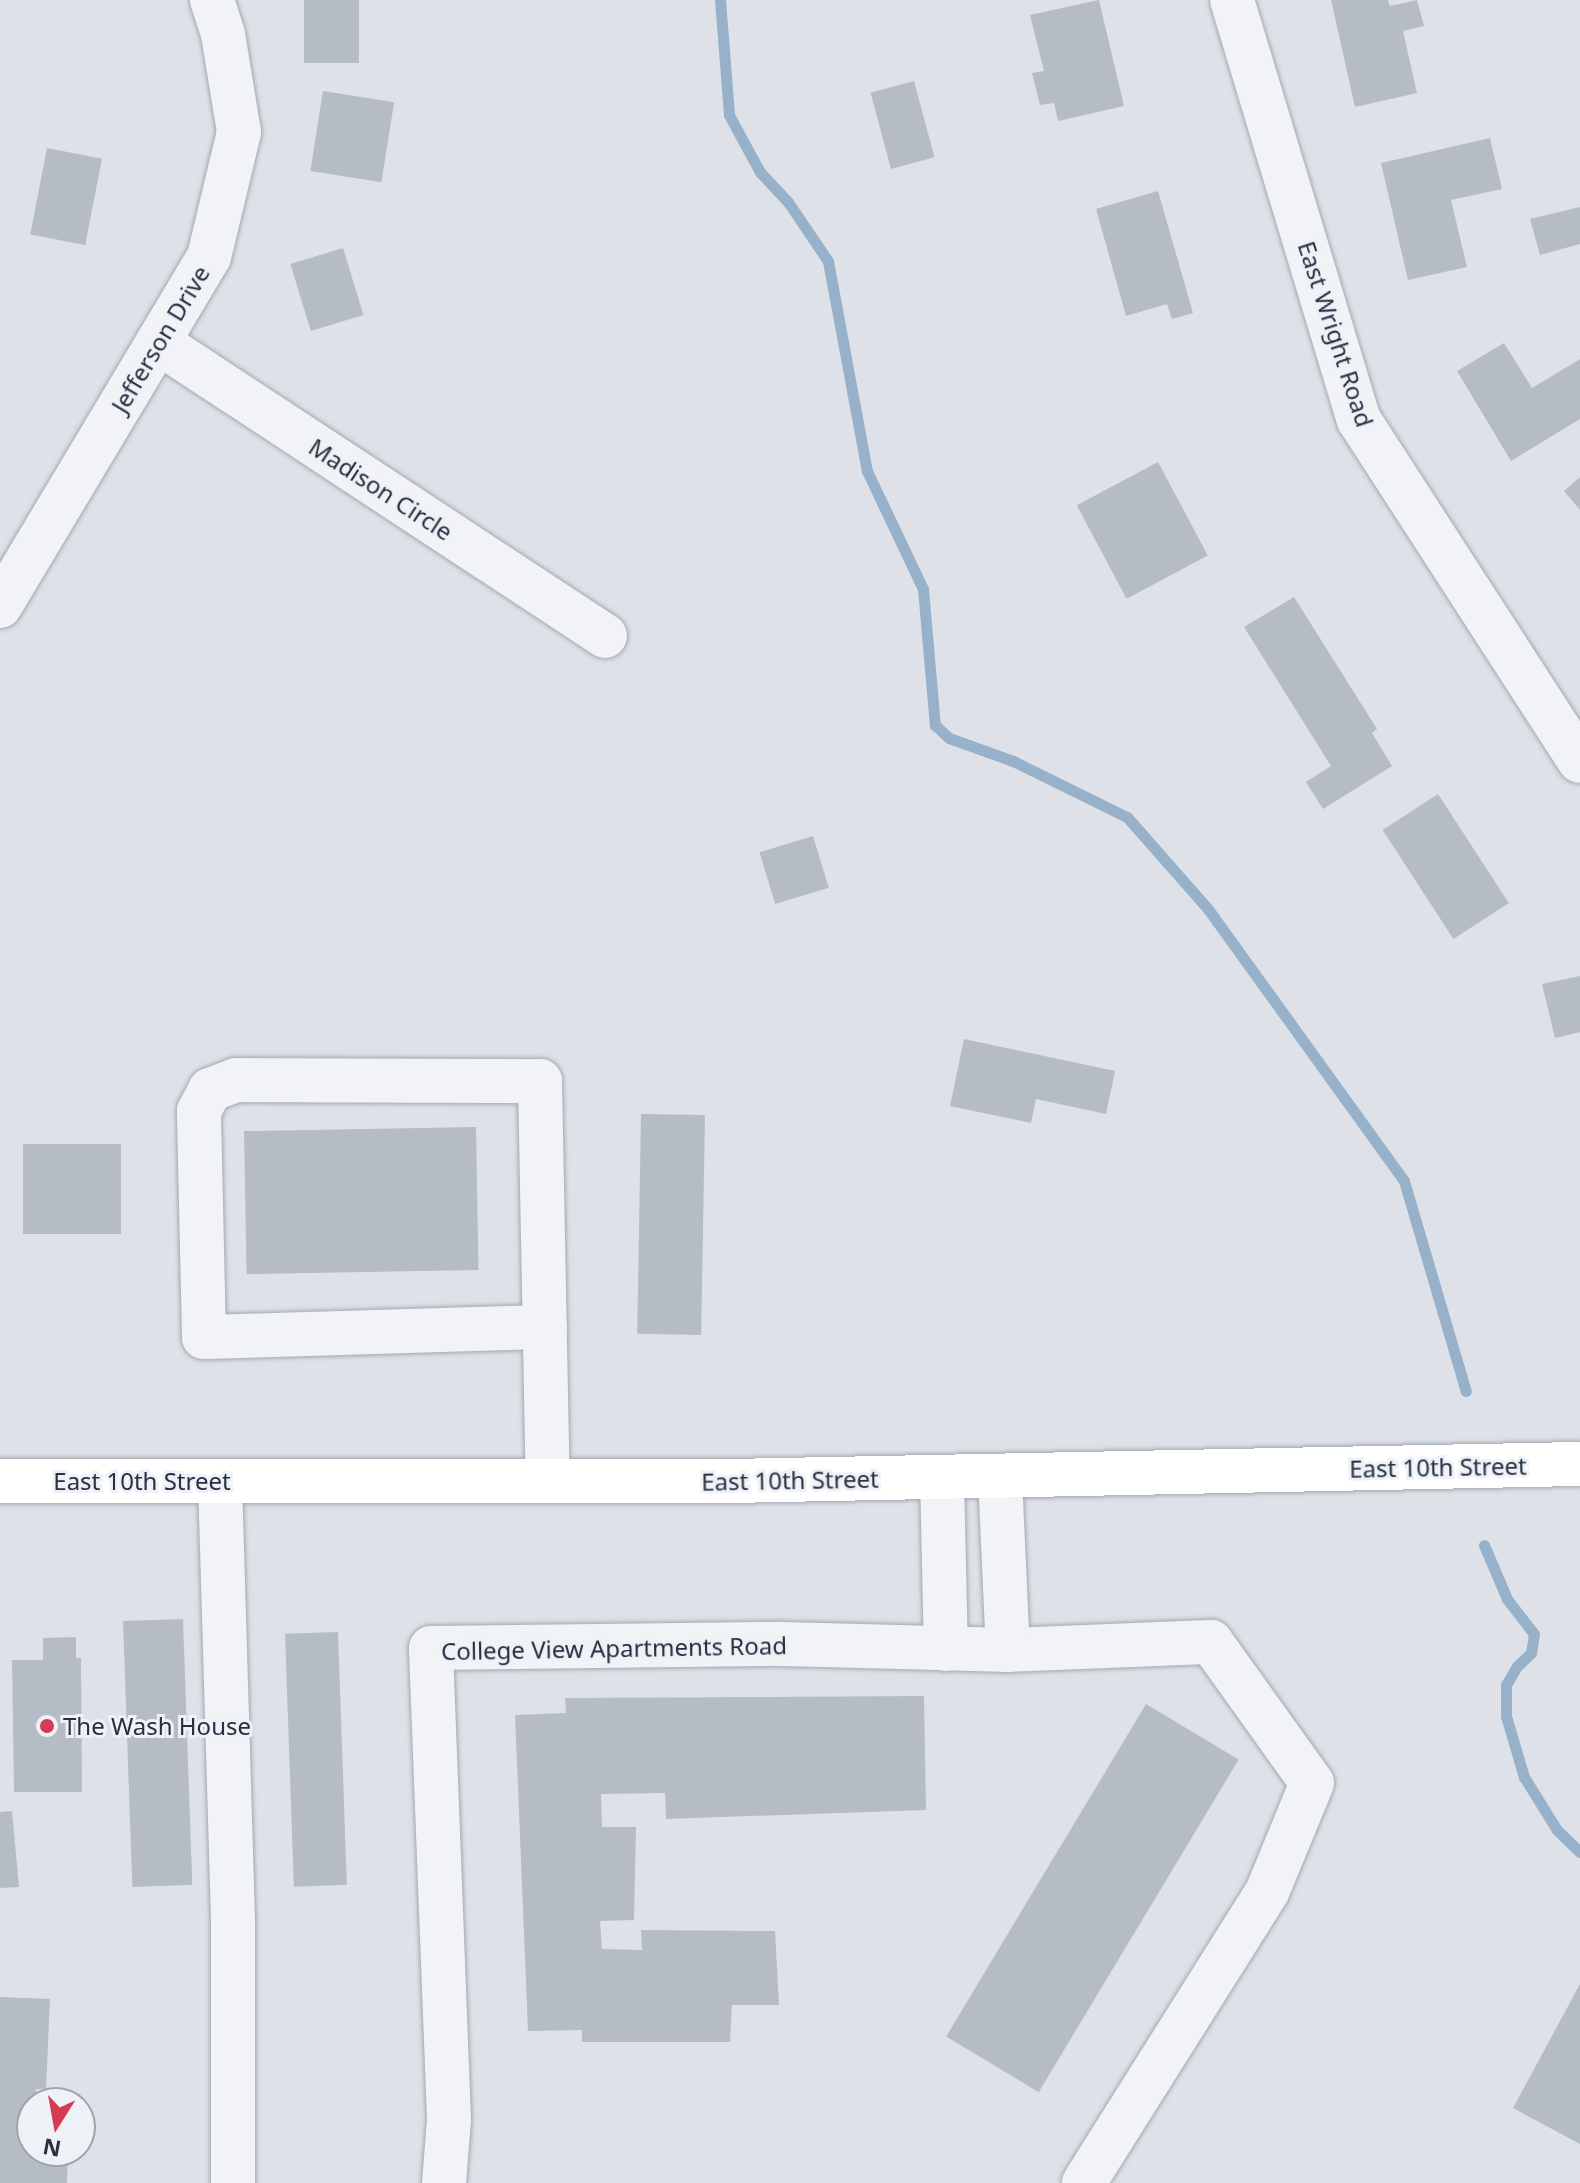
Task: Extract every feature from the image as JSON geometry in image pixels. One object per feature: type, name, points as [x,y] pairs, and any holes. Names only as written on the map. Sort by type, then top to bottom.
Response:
[{"type":"main road","name":"East 10th Street","points":[[0,1481],[1000,1477],[1580,1464]]},
{"type":"street","name":"Jefferson Drive","points":[[0,606],[209,257],[239,132],[223,34],[212,0]]},
{"type":"street","name":"East Wright Road","points":[[1232,0],[1359,420],[1580,761]]},
{"type":"street","name":"Madison Circle","points":[[158,342],[605,636]]},
{"type":"street","points":[[545,1327],[204,1337],[199,1111],[210,1090],[236,1080],[540,1081],[545,1327],[548,1481]]},
{"type":"street","points":[[942,1477],[946,1649]]},
{"type":"street","points":[[1000,1477],[1008,1650]]},
{"type":"street","points":[[220,1481],[233,1918],[233,2183]]},
{"type":"street","name":"College View Apartments Road","points":[[444,2183],[449,2119],[431,1648],[782,1644],[1008,1650],[1211,1642],[1312,1783],[1267,1892],[1084,2183]]},
{"type":"building","points":[[304,0],[359,0],[359,63],[304,63]]},
{"type":"building","points":[[1099,0],[1124,106],[1058,121],[1054,103],[1040,105],[1032,73],[1044,71],[1030,15]]},
{"type":"building","points":[[1331,0],[1388,0],[1390,6],[1417,0],[1424,26],[1403,31],[1417,93],[1355,107]]},
{"type":"building","points":[[914,81],[934,157],[891,169],[871,93]]},
{"type":"building","points":[[323,91],[394,102],[381,182],[310,171]]},
{"type":"building","points":[[1490,138],[1502,189],[1451,200],[1467,267],[1408,280],[1381,163]]},
{"type":"building","points":[[47,148],[102,159],[85,245],[30,234]]},
{"type":"building","points":[[1158,191],[1193,313],[1172,319],[1167,304],[1126,316],[1096,209]]},
{"type":"building","points":[[1580,207],[1580,244],[1540,255],[1530,219]]},
{"type":"building","points":[[343,248],[363,315],[311,331],[290,264]]},
{"type":"building","points":[[1504,343],[1532,388],[1580,359],[1580,419],[1511,461],[1457,371]]},
{"type":"building","points":[[1158,462],[1208,556],[1127,599],[1077,505]]},
{"type":"building","points":[[1580,477],[1580,510],[1564,491]]},
{"type":"building","points":[[1294,597],[1377,729],[1372,733],[1392,766],[1323,809],[1306,782],[1331,766],[1244,627]]},
{"type":"building","points":[[1438,794],[1509,903],[1453,939],[1383,830]]},
{"type":"building","points":[[813,836],[829,888],[775,904],[759,852]]},
{"type":"building","points":[[1580,976],[1580,1032],[1555,1038],[1542,984]]},
{"type":"building","points":[[964,1039],[1115,1071],[1106,1114],[1036,1099],[1031,1123],[950,1106]]},
{"type":"building","points":[[641,1114],[705,1115],[701,1335],[637,1334]]},
{"type":"building","points":[[476,1127],[478,1270],[247,1274],[244,1131]]},
{"type":"building","points":[[23,1144],[121,1144],[121,1234],[23,1234]]},
{"type":"building","points":[[183,1619],[192,1885],[132,1887],[123,1621]]},
{"type":"building","points":[[338,1632],[347,1885],[294,1887],[285,1634]]},
{"type":"building","name":"The Wash House","points":[[76,1637],[76,1658],[81,1658],[82,1792],[14,1792],[12,1660],[43,1660],[43,1638]]},
{"type":"building","points":[[924,1696],[926,1810],[666,1819],[665,1793],[601,1794],[602,1827],[636,1827],[634,1920],[600,1921],[602,1949],[642,1950],[641,1930],[775,1931],[779,2005],[732,2005],[730,2042],[582,2042],[582,2030],[528,2031],[515,1715],[566,1713],[565,1698]]},
{"type":"building","points":[[1146,1704],[1239,1760],[1039,2092],[946,2037]]},
{"type":"building","points":[[12,1811],[19,1887],[0,1888],[0,1812]]},
{"type":"building","points":[[1580,1984],[1580,2144],[1513,2108]]},
{"type":"building","points":[[0,1997],[50,1999],[46,2087],[16,2087],[16,2167],[68,2167],[67,2183],[0,2183]]},
{"type":"waterway","points":[[720,0],[729,115],[760,172],[788,202],[828,261],[867,471],[923,589],[935,725],[949,738],[1013,761],[1127,817],[1208,909],[1404,1181],[1466,1391]]},
{"type":"waterway","points":[[1484,1545],[1507,1599],[1534,1634],[1531,1653],[1517,1666],[1506,1685],[1506,1716],[1524,1777],[1557,1830],[1580,1852]]},
{"type":"place","name":"The Wash House","points":[[47,1726]]}]
